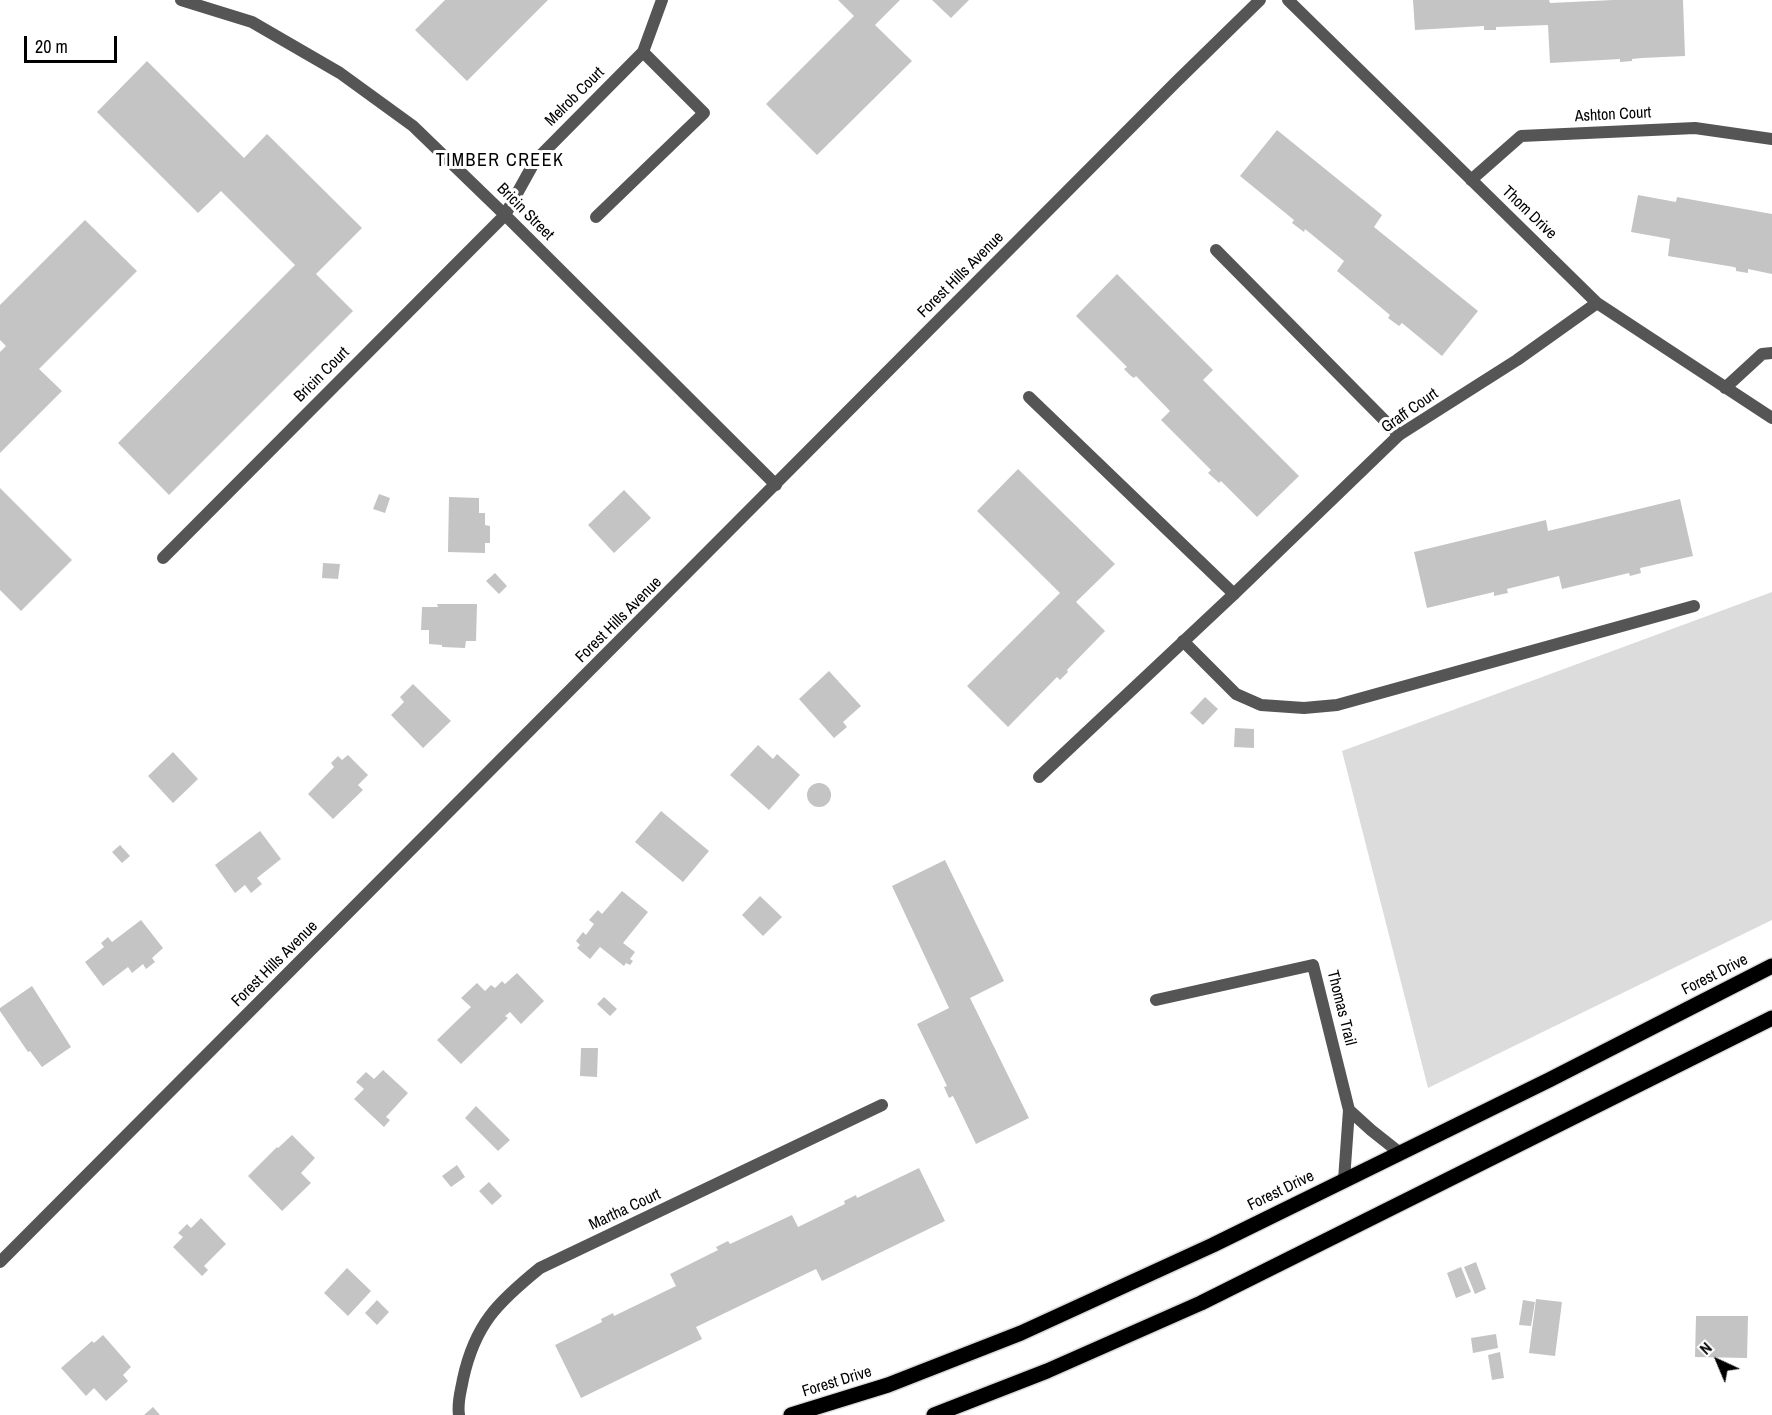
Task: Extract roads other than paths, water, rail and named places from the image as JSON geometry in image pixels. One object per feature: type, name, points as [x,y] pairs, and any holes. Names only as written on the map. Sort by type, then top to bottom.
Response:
[{"type":"main road","name":"Forest Drive","points":[[791,1415],[888,1385],[1022,1333],[1213,1245],[1772,966]]},
{"type":"main road","points":[[933,1415],[1047,1371],[1201,1303],[1772,1018]]},
{"type":"street","name":"Bricin Street","points":[[181,0],[252,22],[340,73],[413,126],[776,485]]},
{"type":"street","name":"Melrob Court","points":[[505,215],[535,161],[643,52],[662,0]]},
{"type":"street","name":"Forest Hills Avenue","points":[[0,1263],[1260,0]]},
{"type":"street","name":"Thom Drive","points":[[1288,0],[1598,303],[1772,418]]},
{"type":"street","points":[[596,217],[704,113],[643,52]]},
{"type":"street","name":"Ashton Court","points":[[1471,180],[1521,136],[1695,128],[1772,139]]},
{"type":"street","name":"Bricin Court","points":[[163,558],[505,215]]},
{"type":"street","points":[[1216,250],[1399,435]]},
{"type":"street","name":"Graff Court","points":[[1039,777],[1399,435],[1517,360],[1598,303]]},
{"type":"street","points":[[1725,388],[1762,354],[1772,353]]},
{"type":"street","points":[[1029,398],[1234,594]]},
{"type":"street","points":[[1183,641],[1236,693],[1261,705],[1304,708],[1337,705],[1694,606]]},
{"type":"street","name":"Thomas Trail","points":[[1156,1000],[1313,965],[1349,1110],[1344,1180]]},
{"type":"street","name":"Martha Court","points":[[459,1415],[458,1406],[468,1355],[491,1312],[510,1292],[540,1268],[882,1105]]},
{"type":"street","points":[[1349,1110],[1400,1153]]},
{"type":"district","name":"TIMBER CREEK","points":[[500,161]]}]
